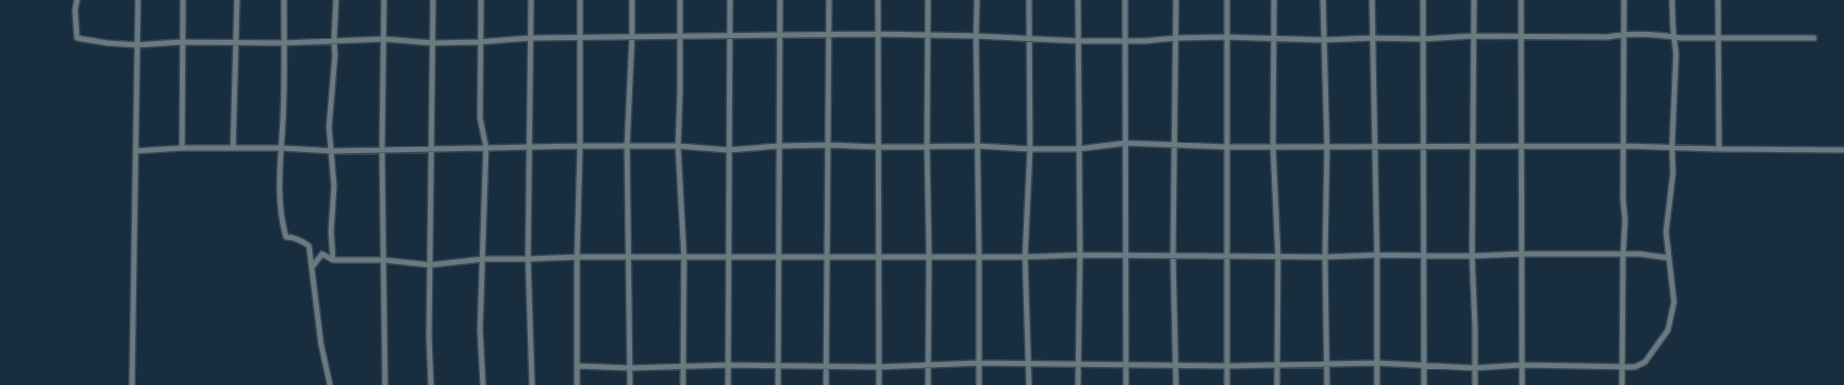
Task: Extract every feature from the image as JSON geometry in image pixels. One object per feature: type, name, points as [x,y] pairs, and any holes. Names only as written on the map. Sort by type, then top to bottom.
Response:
[{"type":"street","points":[[77,0],[75,10],[77,38],[137,45],[181,42],[284,43],[384,39],[433,43],[530,38],[828,34],[976,36],[1078,41],[1145,41],[1227,36],[1323,40],[1372,38],[1423,39],[1472,36],[1608,37],[1624,34],[1718,39],[1814,38]]},
{"type":"street","points":[[132,385],[138,0]]},
{"type":"street","points":[[182,148],[181,42],[183,0]]},
{"type":"street","points":[[233,148],[237,0]]},
{"type":"street","points":[[284,0],[280,204],[282,224],[286,237],[302,241],[309,246],[321,344],[330,385]]},
{"type":"street","points":[[333,260],[331,232],[334,186],[329,128],[335,55],[336,0]]},
{"type":"street","points":[[384,0],[382,150],[385,385]]},
{"type":"street","points":[[431,385],[429,337],[433,0]]},
{"type":"street","points":[[481,0],[480,42],[482,77],[480,118],[486,147],[484,258],[480,330],[483,385]]},
{"type":"street","points":[[531,0],[528,259],[532,385]]},
{"type":"street","points":[[577,385],[580,0]]},
{"type":"street","points":[[630,385],[627,146],[632,0]]},
{"type":"street","points":[[680,0],[678,146],[684,257],[683,385]]},
{"type":"street","points":[[728,385],[730,0]]},
{"type":"street","points":[[778,385],[780,0]]},
{"type":"street","points":[[826,385],[828,0]]},
{"type":"street","points":[[878,0],[879,385]]},
{"type":"street","points":[[928,0],[928,385]]},
{"type":"street","points":[[977,0],[980,256],[979,385]]},
{"type":"street","points":[[1028,0],[1030,149],[1025,257],[1030,364],[1029,385]]},
{"type":"street","points":[[1078,0],[1080,255],[1078,385]]},
{"type":"street","points":[[1125,0],[1126,385]]},
{"type":"street","points":[[1176,0],[1173,256],[1176,385]]},
{"type":"street","points":[[1227,0],[1227,385]]},
{"type":"street","points":[[1274,0],[1273,147],[1278,256],[1277,385]]},
{"type":"street","points":[[1323,0],[1327,147],[1325,257],[1327,385]]},
{"type":"street","points":[[1372,0],[1377,255],[1377,385]]},
{"type":"street","points":[[1423,0],[1424,385]]},
{"type":"street","points":[[1474,0],[1472,36],[1474,385]]},
{"type":"street","points":[[1521,0],[1520,254],[1522,385]]},
{"type":"street","points":[[1622,385],[1625,220],[1624,0]]},
{"type":"street","points":[[578,366],[630,368],[728,365],[878,367],[979,363],[1228,366],[1377,363],[1474,368],[1522,364],[1635,367],[1645,362],[1668,330],[1674,302],[1666,232],[1673,173],[1672,147],[1676,54],[1672,0]]},
{"type":"street","points":[[1718,0],[1719,150]]},
{"type":"street","points":[[136,151],[182,148],[281,148],[332,151],[580,146],[678,146],[728,150],[828,145],[878,148],[978,146],[1078,149],[1126,143],[1227,147],[1625,146],[1719,150],[1844,150]]},
{"type":"street","points":[[312,266],[322,254],[333,260],[384,260],[430,265],[484,258],[528,259],[577,256],[1025,257],[1080,255],[1325,257],[1520,254],[1623,256],[1640,254],[1669,258]]}]
